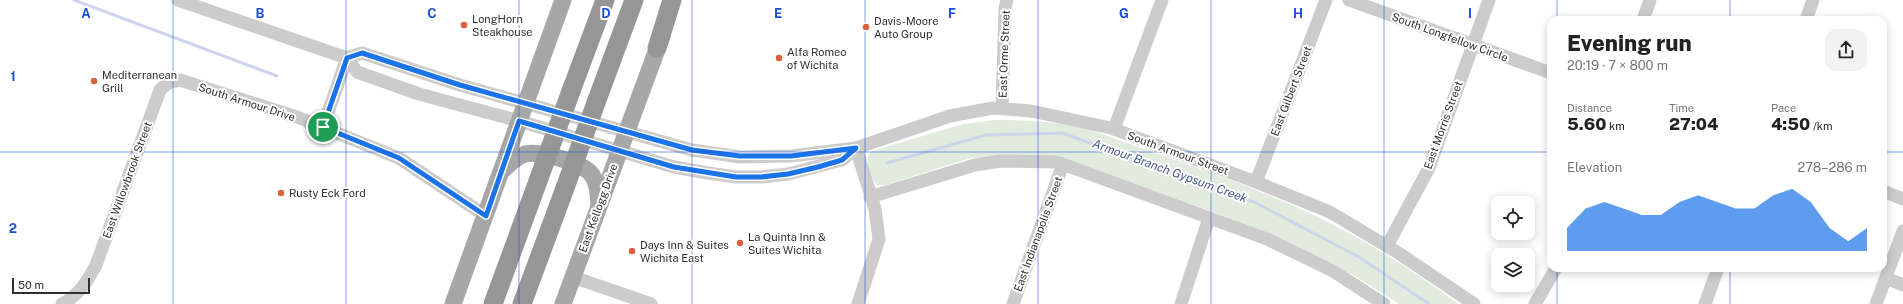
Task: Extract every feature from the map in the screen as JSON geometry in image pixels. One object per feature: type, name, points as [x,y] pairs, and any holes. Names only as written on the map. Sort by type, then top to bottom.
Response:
[{"type":"highway","points":[[493,304],[605,0]]},
{"type":"highway","points":[[522,304],[634,0]]},
{"type":"highway","points":[[657,48],[672,0]]},
{"type":"main road","points":[[453,304],[563,0]]},
{"type":"main road","name":"East Kellogg Drive","points":[[563,304],[676,0]]},
{"type":"main road","points":[[501,172],[513,160],[526,154],[539,153],[580,165],[591,173],[598,187],[599,207]]},
{"type":"street","points":[[178,0],[347,58],[323,127]]},
{"type":"street","name":"East Orme Street","points":[[1002,108],[1005,8],[1007,0]]},
{"type":"street","points":[[1114,129],[1162,0]]},
{"type":"street","name":"East Gilbert Street","points":[[1256,182],[1326,0]]},
{"type":"street","name":"South Longfellow Circle","points":[[1349,0],[1547,72]]},
{"type":"street","name":"East Morris Street","points":[[1387,246],[1428,168],[1489,0]]},
{"type":"street","points":[[1644,16],[1650,0]]},
{"type":"street","points":[[1807,16],[1813,0]]},
{"type":"street","name":"South Armour Street","points":[[856,148],[842,160],[788,174],[761,177],[736,177],[674,167],[519,121],[419,94],[357,72],[347,58],[362,53],[460,85],[692,150],[740,156],[791,156],[856,148],[950,116],[993,108],[1031,111],[1114,129],[1256,182],[1330,212],[1387,246],[1474,304]]},
{"type":"street","name":"South Armour Drive","points":[[158,95],[160,90],[168,83],[180,80],[323,127],[399,158],[486,216]]},
{"type":"street","name":"East Willowbrook Street","points":[[62,304],[70,300],[84,286],[96,265],[158,95]]},
{"type":"street","points":[[856,148],[870,197],[875,209],[879,239],[858,304]]},
{"type":"street","points":[[870,197],[975,165],[1001,162],[1057,162],[1267,239],[1333,271],[1365,298],[1384,304]]},
{"type":"street","name":"East Indianapolis Street","points":[[1013,304],[1064,164]]},
{"type":"street","points":[[1887,193],[1903,199]]},
{"type":"street","points":[[1180,304],[1210,218]]},
{"type":"street","points":[[1876,304],[1903,231]]},
{"type":"street","points":[[1535,304],[1554,272]]},
{"type":"street","points":[[1705,304],[1717,272]]},
{"type":"street","points":[[573,277],[651,304]]},
{"type":"street","points":[[1886,278],[1903,285]]},
{"type":"green space","points":[[995,120],[1045,122],[1069,125],[1094,131],[1239,183],[1310,213],[1376,248],[1418,275],[1458,304],[1399,304],[1355,276],[1277,237],[1214,212],[1053,157],[1031,155],[971,158],[885,185],[877,185],[868,168],[868,158],[872,151],[963,124]]},
{"type":"waterway","points":[[74,0],[277,76]]},
{"type":"waterway","name":"Armour Branch Gypsum Creek","points":[[887,163],[986,135],[1062,133],[1254,202],[1359,257],[1429,304]]},
{"type":"place","name":"LongHorn Steakhouse","points":[[464,25]]},
{"type":"place","name":"Davis-Moore Auto Group","points":[[866,27]]},
{"type":"place","name":"Alfa Romeo of Wichita","points":[[779,58]]},
{"type":"place","name":"Mediterranean Grill","points":[[94,81]]},
{"type":"place","name":"Rusty Eck Ford","points":[[281,193]]},
{"type":"place","name":"La Quinta Inn & Suites Wichita","points":[[740,243]]},
{"type":"place","name":"Days Inn & Suites Wichita East","points":[[632,251]]},
{"type":"route","points":[[362,53],[460,85],[636,133],[692,150],[740,156],[791,156],[856,148],[842,160],[818,167],[788,174],[761,177],[736,177],[674,167],[519,121],[486,216],[399,158],[323,127],[347,58],[362,53]]}]
